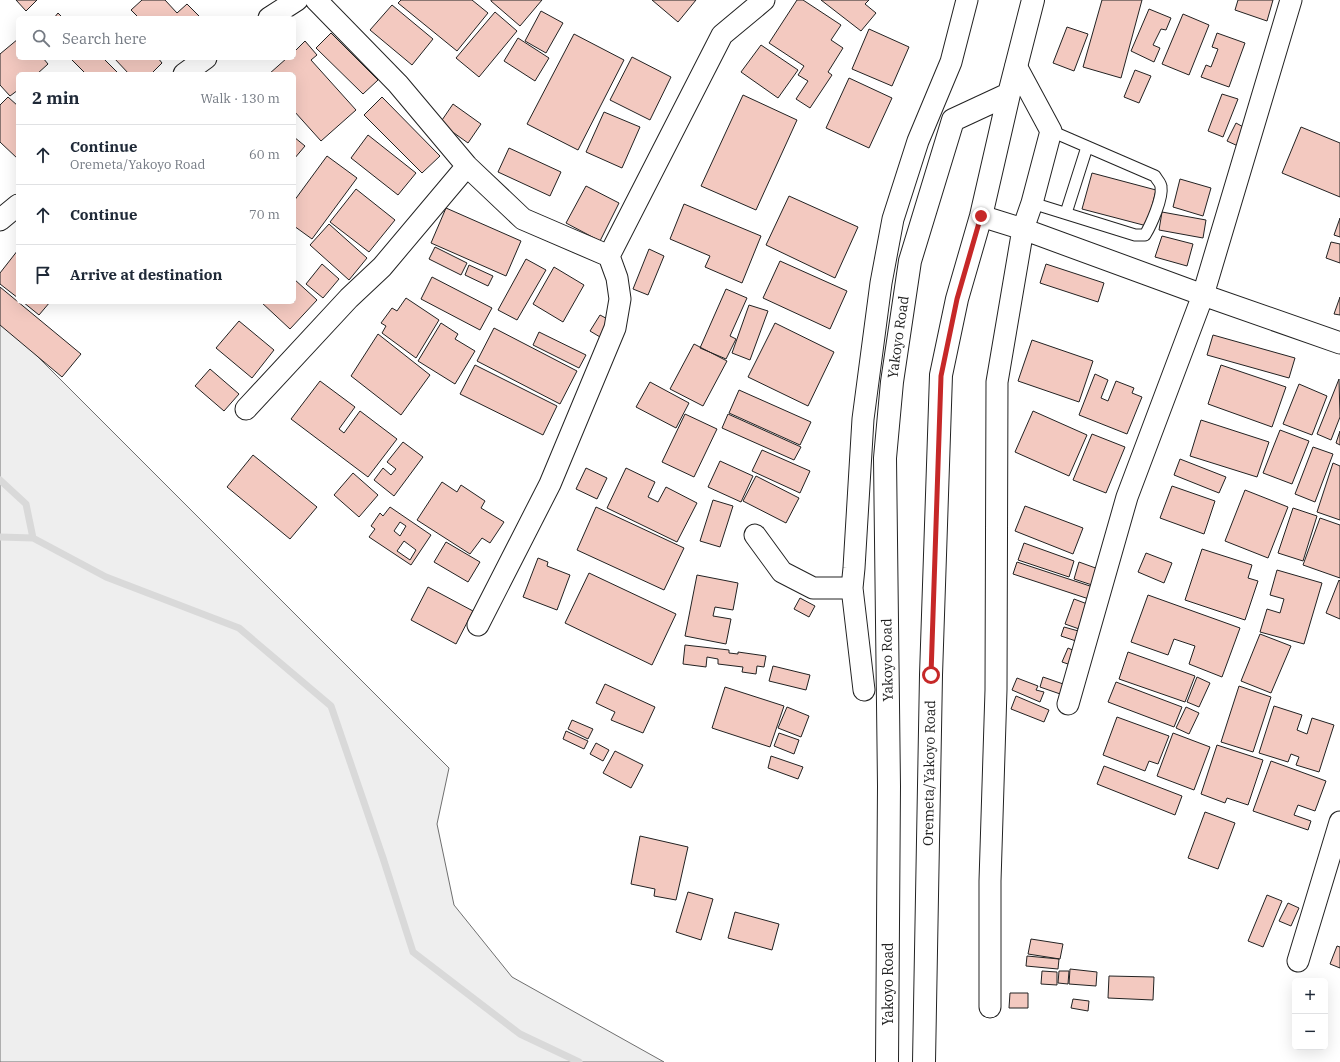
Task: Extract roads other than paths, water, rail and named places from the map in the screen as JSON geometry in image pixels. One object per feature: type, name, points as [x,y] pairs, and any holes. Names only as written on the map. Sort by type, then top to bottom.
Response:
[{"type":"main road","name":"Oremeta/Yakoyo Road","points":[[924,1062],[931,675],[941,376],[957,299],[981,216],[1009,94],[1033,0]]},
{"type":"main road","name":"Yakoyo Road","points":[[887,1062],[889,786],[885,458],[892,382],[910,261],[953,120],[1009,94]]},
{"type":"street","points":[[272,16],[298,0]]},
{"type":"street","points":[[316,0],[398,84],[467,166],[523,219],[609,256],[617,278],[620,299],[615,328],[550,484],[478,625]]},
{"type":"street","points":[[609,256],[722,35],[764,0]]},
{"type":"street","points":[[864,690],[852,588],[863,419],[881,283],[892,226],[918,141],[951,62],[966,0]]},
{"type":"street","points":[[1068,704],[1127,497],[1203,295],[1291,0]]},
{"type":"street","points":[[187,72],[203,60]]},
{"type":"street","points":[[990,1007],[990,882],[996,690],[997,382],[1023,229],[1052,131],[1016,66]]},
{"type":"street","points":[[246,409],[349,298],[382,267],[467,166]]},
{"type":"street","points":[[0,220],[16,207]]},
{"type":"street","points":[[981,216],[1023,229],[1340,343]]},
{"type":"street","points":[[755,535],[782,572],[813,588],[852,588]]},
{"type":"street","points":[[1298,961],[1340,822]]},
{"type":"lane","points":[[1032,202],[1136,235],[1145,235],[1150,226],[1161,194],[1161,185],[1155,176],[1052,131]]},
{"type":"lane","points":[[1066,213],[1087,147]]},
{"type":"waterway","points":[[0,480],[26,504],[33,538],[106,577],[239,628],[331,706],[383,858],[413,952],[520,1034],[579,1062]]},
{"type":"waterway","points":[[0,537],[33,538]]}]
